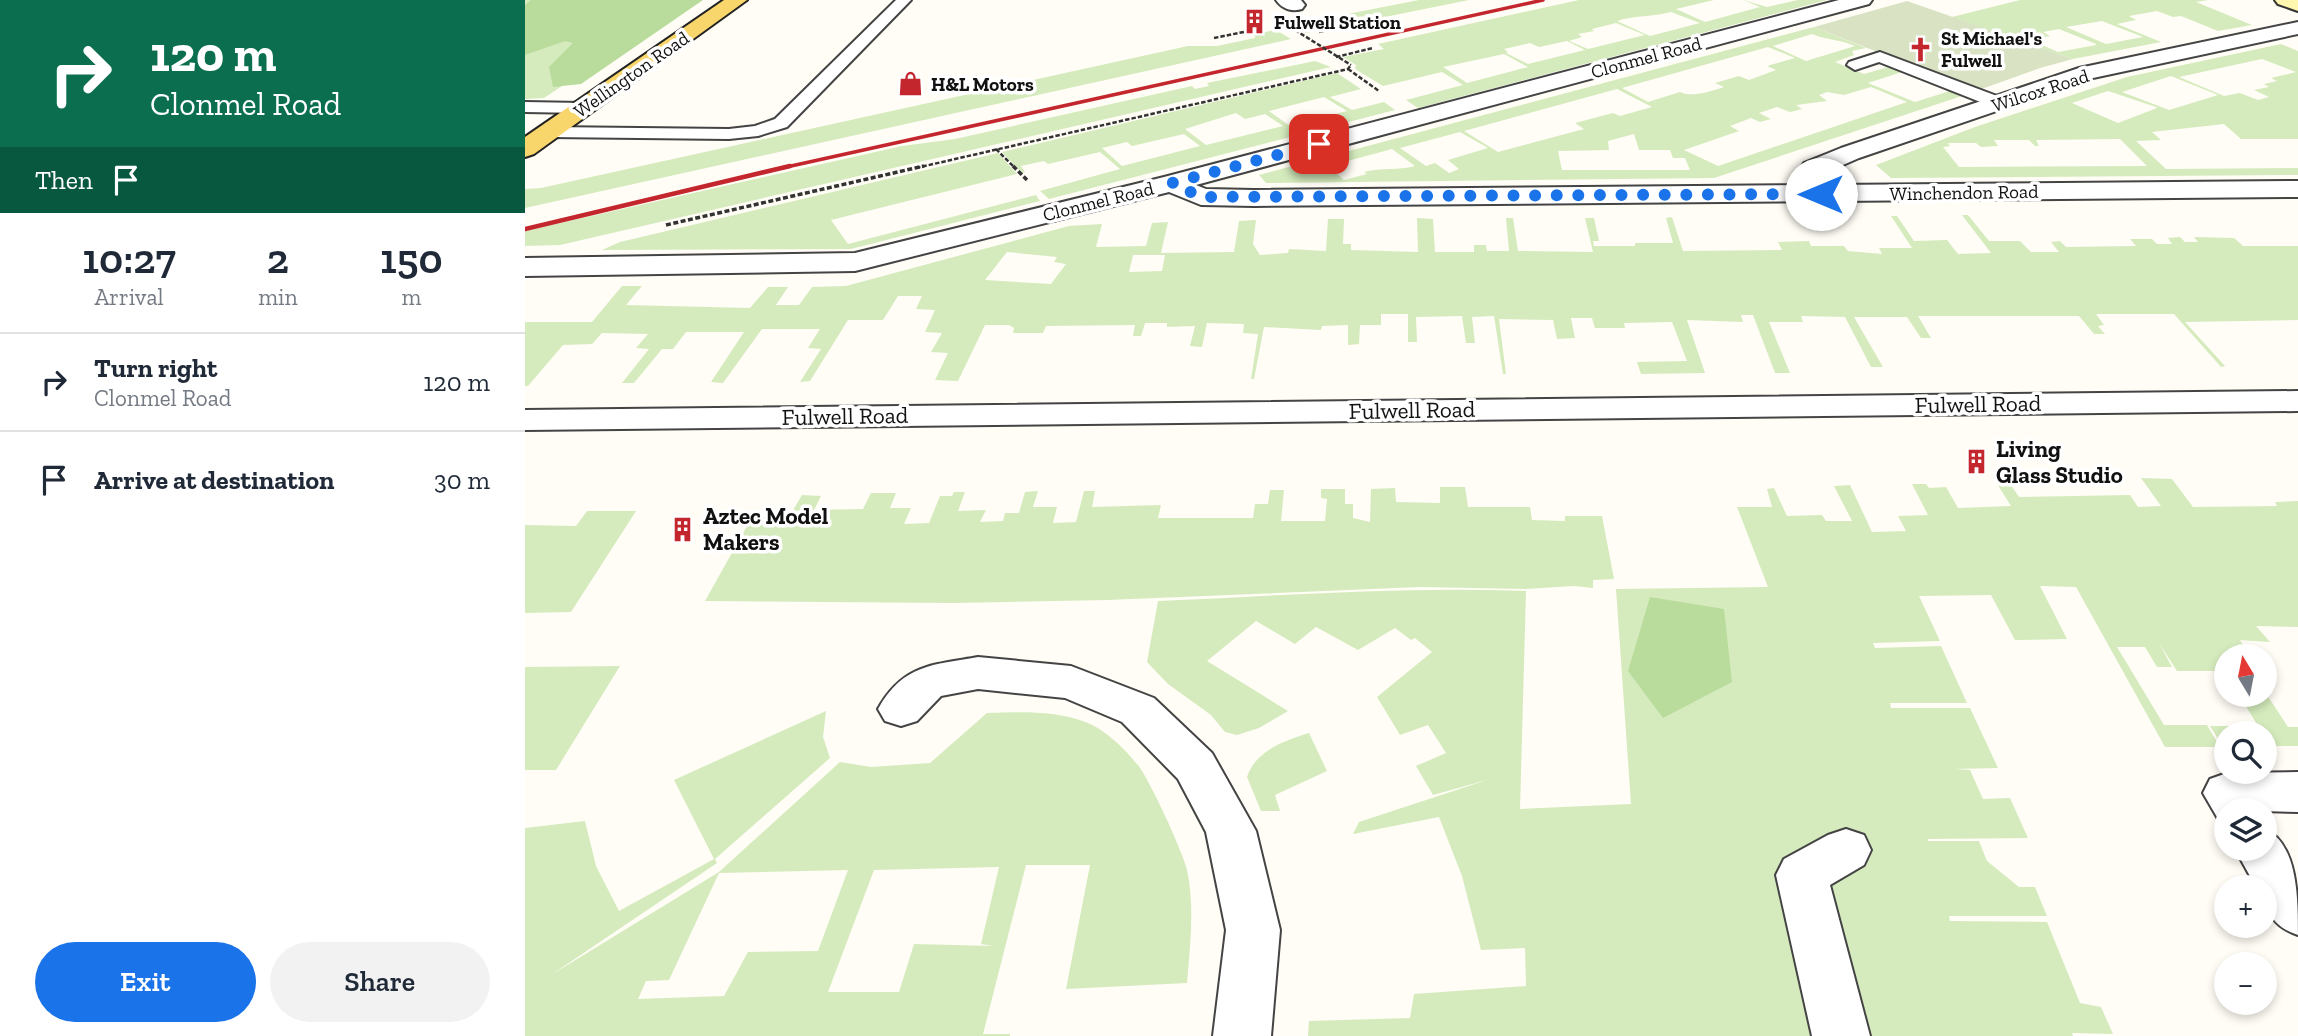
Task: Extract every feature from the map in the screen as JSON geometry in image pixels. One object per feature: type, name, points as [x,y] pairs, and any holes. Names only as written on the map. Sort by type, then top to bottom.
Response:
[{"type":"main road","name":"Wellington Road","points":[[525,149],[737,0]]},
{"type":"main road","points":[[2285,0],[2298,5]]},
{"type":"street","name":"Clonmel Road","points":[[525,267],[855,262],[1172,183],[1862,0]]},
{"type":"street","name":"Wilcox Road","points":[[1821,194],[1814,169],[1850,153],[2087,73],[2298,28]]},
{"type":"street","name":"Winchendon Road","points":[[1172,183],[1201,197],[2298,188]]},
{"type":"street","name":"Fulwell Road","points":[[525,420],[2298,401]]},
{"type":"street","points":[[901,709],[928,682],[978,673],[1071,682],[1138,710],[1195,766],[1231,831],[1253,930],[1242,1036]]},
{"type":"street","points":[[2230,798],[2227,793],[2298,792]]},
{"type":"street","points":[[1841,1036],[1802,875],[1846,850]]},
{"type":"street","points":[[2267,861],[2298,912]]},
{"type":"lane","points":[[549,132],[729,134],[758,131],[781,123],[904,0]]},
{"type":"lane","points":[[1855,65],[1880,57],[1999,103]]},
{"type":"lane","points":[[525,107],[582,108]]},
{"type":"path","points":[[1214,38],[1273,26]]},
{"type":"path","points":[[656,227],[1348,69],[1351,65],[1294,30]]},
{"type":"path","points":[[1336,57],[1373,48]]},
{"type":"green space","points":[[525,0],[691,0],[544,98],[525,99]]},
{"type":"green space","points":[[531,0],[703,0],[581,84],[553,87],[549,67],[573,43],[565,41],[525,55],[525,5]]},
{"type":"green space","points":[[1419,0],[1469,0],[1306,33],[1299,29],[1317,25],[1312,21]]},
{"type":"green space","points":[[1579,0],[1714,0],[1676,9],[1705,22],[1760,7],[1743,0],[1767,7],[1798,0],[1827,0],[1418,108],[1406,100],[1463,85],[1442,72],[1383,86],[1355,69],[1356,65],[1343,57],[1384,49],[1378,44]],"holes":[[[1671,12],[1700,23],[1650,36],[1617,21]],[[1616,23],[1645,35],[1588,49],[1569,41],[1582,37],[1578,34],[1594,31],[1592,29]],[[1567,41],[1585,50],[1528,64],[1506,53],[1508,52],[1504,49],[1530,43],[1539,47]],[[1504,54],[1528,67],[1467,83],[1443,67]]]},
{"type":"green space","points":[[2020,0],[2208,0],[2196,2],[2252,25],[2218,31],[2181,16],[2173,17],[2157,11],[2129,16],[2136,20],[2117,24],[2161,42],[2073,59],[1952,17]],"holes":[[[2102,21],[2143,37],[2106,44],[2066,27]],[[2059,29],[2096,44],[2096,45],[2058,52],[2031,40],[2050,36],[2043,32]]]},
{"type":"green space","points":[[1907,1],[2073,59],[1976,91],[1814,27]]},
{"type":"green space","points":[[1814,27],[1866,48],[1852,51],[1854,55],[1835,62],[1864,74],[1895,65],[1908,70],[1868,83],[1915,102],[1956,89],[1968,94],[1714,178],[1266,183],[1259,175]],"holes":[[[1812,34],[1855,46],[1806,61],[1773,46]],[[1768,47],[1795,58],[1767,66],[1776,70],[1749,80],[1739,76],[1715,83],[1724,87],[1714,90],[1696,94],[1680,92],[1648,102],[1622,88]],[[1871,87],[1907,102],[1718,166],[1684,150],[1739,131],[1730,126],[1751,118],[1760,122],[1771,119],[1759,113],[1777,107],[1790,112],[1802,109],[1796,105],[1827,101],[1819,95],[1827,92],[1844,95]],[[1617,89],[1652,107],[1620,116],[1613,113],[1575,123],[1584,129],[1498,152],[1464,131]],[[1460,132],[1488,148],[1448,160],[1459,169],[1449,173],[1435,163],[1426,166],[1400,148]],[[1634,134],[1639,150],[1670,150],[1673,158],[1685,158],[1690,170],[1562,170],[1558,151],[1609,150],[1608,141]],[[1392,149],[1415,166],[1364,172],[1367,174],[1344,180],[1329,166]]]},
{"type":"green space","points":[[1276,30],[1291,39],[525,208],[525,189],[541,188],[1188,46],[1217,46],[1255,38],[1254,34]]},
{"type":"green space","points":[[2281,44],[2298,51],[2298,139],[2241,139],[2224,124],[2152,132],[2161,140],[2136,141],[2166,169],[2298,168],[2298,175],[1891,178],[1876,165],[1975,127],[2127,77]],"holes":[[[2262,59],[2296,72],[2271,78],[2277,81],[2264,84],[2269,87],[2254,90],[2269,97],[2258,100],[2240,93],[2224,96],[2179,77]],[[2171,76],[2218,95],[2169,110],[2122,92]],[[2108,91],[2157,108],[2118,123],[2072,103]],[[2120,139],[2147,166],[1959,167],[1943,147],[1950,146],[1948,143],[1998,146],[1994,140],[2029,140],[2039,146],[2036,140]]]},
{"type":"green space","points":[[1315,61],[1331,67],[560,245],[525,246],[525,231],[902,146],[955,139]]},
{"type":"green space","points":[[1337,73],[1361,89],[1330,97],[1352,110],[1384,102],[1395,110],[1049,199],[1040,191],[1120,169],[1100,152],[1048,164],[1044,161],[1021,166],[1025,172],[1022,173],[1002,152]],"holes":[[[1324,97],[1347,111],[1290,126],[1269,111]],[[1236,113],[1245,119],[1265,114],[1283,126],[1206,145],[1185,129]],[[1184,134],[1200,146],[1122,166],[1102,148],[1127,142],[1132,146]]]},
{"type":"green space","points":[[998,153],[1017,174],[831,220],[848,244],[1036,195],[1040,201],[851,249],[602,250],[620,242]]},
{"type":"green space","points":[[1962,215],[1968,215],[1989,241],[2020,241],[2031,252],[2059,252],[2051,242],[2060,241],[2066,247],[2136,246],[2130,239],[2152,239],[2157,244],[2172,244],[2168,238],[2180,237],[2185,242],[2198,242],[2194,237],[2234,238],[2243,246],[2298,246],[2298,320],[2185,322],[2225,366],[2221,367],[2174,314],[2096,314],[2104,325],[2098,326],[2105,334],[2094,334],[2079,316],[1918,316],[1931,338],[1921,338],[1907,317],[1854,317],[1883,367],[1871,367],[1845,317],[1801,316],[1803,322],[1769,322],[1790,373],[1775,373],[1753,315],[1741,315],[1743,322],[1687,320],[1705,373],[1641,374],[1637,362],[1687,361],[1672,322],[1624,323],[1625,328],[1595,328],[1592,318],[1571,318],[1575,338],[1557,339],[1553,320],[1499,319],[1506,374],[1503,374],[1494,316],[1472,317],[1475,343],[1466,343],[1462,316],[1416,317],[1417,342],[1408,342],[1408,314],[1381,314],[1381,325],[1360,325],[1359,344],[1348,345],[1348,325],[1322,326],[1321,330],[1264,327],[1254,379],[1251,379],[1258,334],[1243,333],[1244,324],[1207,323],[1202,347],[1190,346],[1195,326],[1167,327],[1167,323],[1145,323],[1141,336],[1133,336],[1135,325],[1046,326],[1043,333],[1013,333],[1014,328],[1009,325],[985,325],[958,381],[935,380],[948,353],[931,352],[942,333],[925,332],[935,310],[916,309],[922,296],[898,296],[883,320],[848,320],[810,381],[800,382],[821,349],[808,348],[820,329],[762,329],[723,383],[711,382],[744,332],[686,332],[673,349],[662,349],[634,383],[622,383],[649,349],[636,348],[648,334],[602,333],[592,344],[563,345],[528,386],[525,386],[525,322],[592,322],[622,286],[642,286],[626,305],[750,308],[768,287],[788,287],[776,305],[799,305],[812,287],[846,286],[1069,226],[1102,224],[1096,247],[1146,246],[1152,223],[1168,222],[1161,253],[1234,252],[1239,221],[1256,220],[1253,244],[1260,255],[1288,253],[1289,249],[1326,251],[1328,219],[1344,219],[1343,244],[1351,244],[1351,250],[1418,252],[1417,218],[1433,219],[1435,252],[1474,252],[1474,245],[1486,245],[1487,251],[1509,251],[1506,218],[1513,218],[1518,251],[1593,252],[1585,218],[1594,218],[1599,241],[1593,241],[1594,246],[1635,246],[1635,243],[1673,243],[1666,218],[1672,217],[1683,251],[1782,250],[1778,242],[1809,241],[1811,246],[1844,246],[1848,251],[1882,254],[1879,248],[1912,248],[1891,216],[1897,216],[1914,241],[1947,240],[1958,254],[1991,253]],"holes":[[[1007,252],[1057,257],[1054,262],[1066,264],[1051,284],[985,280]],[[1133,255],[1165,255],[1162,271],[1129,272]]]},
{"type":"green space","points":[[2141,478],[2172,479],[2193,507],[2277,506],[2275,502],[2298,501],[2298,627],[2256,626],[2270,642],[2240,640],[2242,644],[2214,644],[2214,671],[2177,671],[2159,643],[2172,667],[2157,667],[2145,647],[2117,647],[2164,725],[2207,725],[2214,737],[2214,747],[2165,747],[2076,587],[2040,586],[2067,639],[2015,640],[1991,595],[1919,596],[1940,641],[1873,643],[1875,648],[1941,646],[1967,703],[1890,703],[1891,708],[1970,708],[1998,768],[1954,769],[1970,770],[1983,799],[2010,798],[2028,838],[1928,839],[1979,841],[1987,861],[2019,887],[2035,887],[2047,916],[1949,916],[1950,921],[2047,922],[2080,1003],[2101,1007],[2113,1034],[1308,1036],[1309,1021],[1410,1018],[1414,994],[1526,986],[1525,948],[1481,950],[1462,876],[1439,817],[1353,834],[1359,822],[1487,780],[1433,795],[1416,766],[1446,753],[1428,725],[1400,735],[1377,697],[1432,652],[1415,638],[1411,640],[1395,628],[1358,650],[1316,627],[1295,644],[1256,621],[1207,661],[1288,711],[1259,728],[1237,735],[1225,732],[1211,715],[1168,684],[1147,662],[1158,601],[1388,591],[1526,591],[1520,809],[1631,804],[1616,589],[1768,587],[1737,507],[1772,507],[1767,489],[1774,488],[1787,516],[1822,515],[1826,521],[1852,521],[1834,486],[1850,485],[1872,532],[1906,531],[1898,516],[1928,515],[1912,484],[1926,484],[1929,488],[1946,487],[1958,508],[2011,506],[1996,482],[2009,482],[2019,497],[2130,495],[2138,507],[2161,506]]},
{"type":"green space","points":[[1440,487],[1465,487],[1468,507],[1530,507],[1532,520],[1565,521],[1565,516],[1602,516],[1614,579],[1593,580],[1593,588],[1420,587],[1107,600],[953,603],[705,601],[752,517],[789,517],[802,495],[821,496],[814,510],[863,509],[871,493],[896,493],[890,508],[911,508],[904,524],[929,523],[940,496],[952,496],[954,492],[965,492],[958,511],[986,510],[980,522],[1003,521],[1005,513],[1019,513],[1025,492],[1038,491],[1033,507],[1057,507],[1053,523],[1076,522],[1084,491],[1095,491],[1092,507],[1161,505],[1158,518],[1253,518],[1255,504],[1268,504],[1270,490],[1284,490],[1281,521],[1325,521],[1327,499],[1321,498],[1321,489],[1345,489],[1345,504],[1353,504],[1353,518],[1370,522],[1371,489],[1395,488],[1396,502],[1440,503]]},
{"type":"green space","points":[[587,511],[636,511],[571,612],[525,613],[525,525],[576,526]]},
{"type":"green space","points":[[1650,597],[1724,609],[1732,682],[1663,718],[1628,671]]},
{"type":"green space","points":[[620,666],[556,770],[525,770],[525,667]]},
{"type":"green space","points":[[2246,707],[2275,707],[2288,727],[2298,727],[2298,746],[2277,746],[2277,721],[2255,721]]},
{"type":"green space","points":[[826,711],[823,737],[830,758],[715,859],[717,863],[551,975],[719,872],[840,762],[871,767],[930,763],[987,713],[1025,712],[1063,716],[1094,726],[1121,746],[1142,771],[1165,816],[1187,870],[1191,912],[1187,983],[1066,989],[1090,865],[1026,865],[983,1034],[1010,1036],[525,1036],[525,828],[585,821],[596,866],[619,911],[714,859],[674,780]],"holes":[[[999,867],[981,944],[993,946],[914,944],[899,992],[828,992],[874,870]],[[848,870],[818,951],[748,952],[724,996],[638,999],[646,981],[669,980],[719,873]]]},
{"type":"green space","points":[[1309,733],[1327,771],[1275,795],[1280,811],[1261,811],[1247,777],[1251,768],[1272,748]]},
{"type":"railway","points":[[782,168],[1543,0]]},
{"type":"railway","points":[[525,229],[790,166]]},
{"type":"place","name":"Fulwell Station","points":[[1254,22]]},
{"type":"place","name":"St Michael's Fulwell","points":[[1921,49]]},
{"type":"place","name":"H&L Motors","points":[[911,84]]},
{"type":"place","name":"Living Glass Studio","points":[[1976,462]]},
{"type":"place","name":"Aztec Model Makers","points":[[683,529]]},
{"type":"route","points":[[1319,144],[1172,183],[1201,197],[1254,198],[1821,194]]}]
